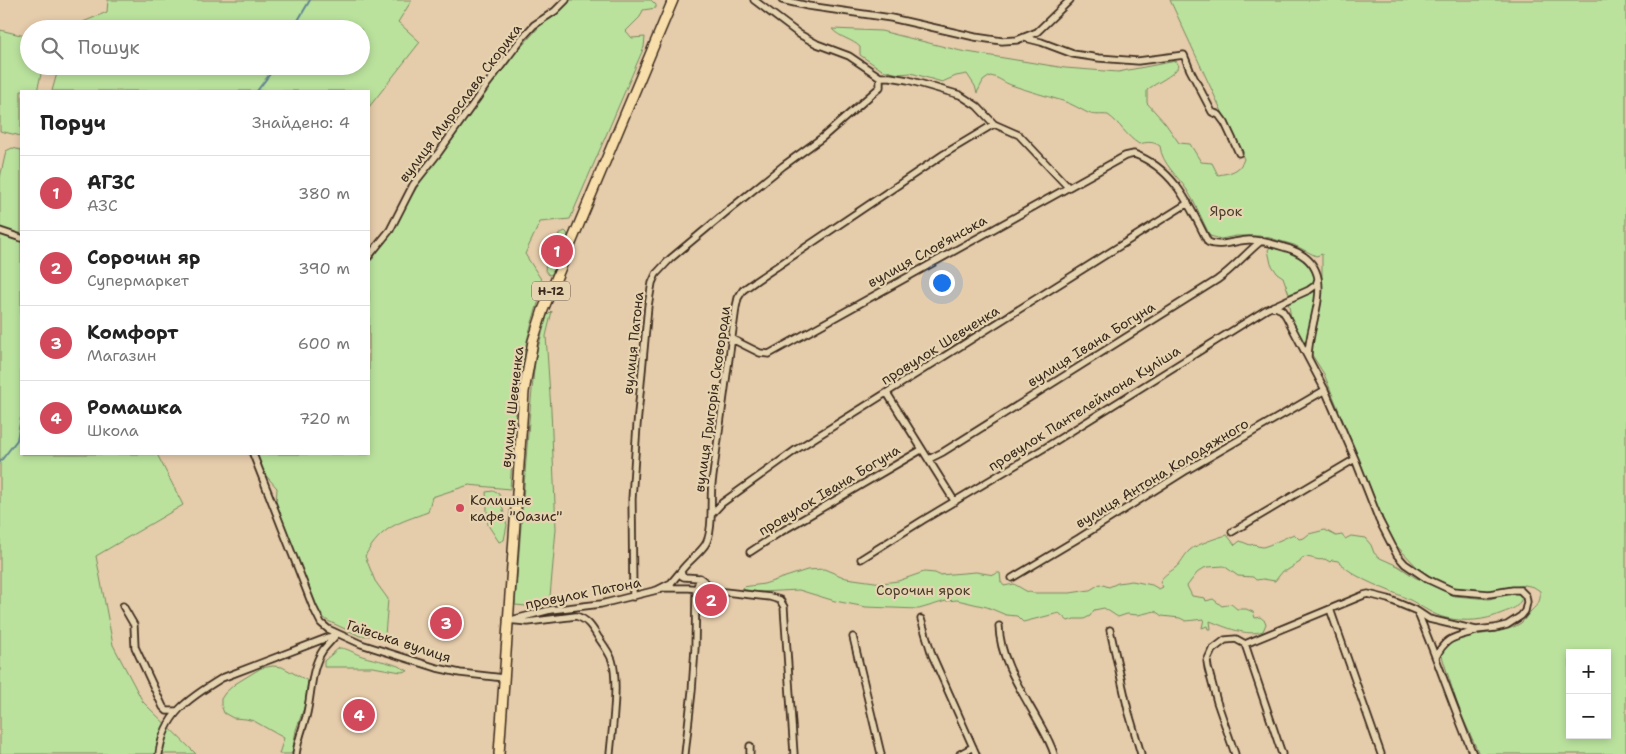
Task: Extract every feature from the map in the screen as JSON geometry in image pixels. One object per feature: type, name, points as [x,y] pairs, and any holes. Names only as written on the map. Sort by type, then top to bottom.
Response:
[{"type":"main road","name":"вулиця Шевченка","points":[[499,754],[524,392],[533,341],[543,310],[672,0]]},
{"type":"street","name":"вулиця Мирослава Скорика","points":[[370,255],[390,230],[413,184],[439,152],[523,37],[534,26],[556,11],[566,0]]},
{"type":"street","points":[[754,0],[799,34],[817,44],[849,56],[880,77],[908,80],[960,94],[977,106],[994,124],[1019,135],[1068,187]]},
{"type":"street","points":[[782,0],[808,6],[892,18],[990,39],[1010,41],[1023,38],[1041,29],[1070,0]]},
{"type":"street","points":[[1023,38],[1041,42],[1073,54],[1099,58],[1138,61],[1184,55],[1212,112],[1219,115],[1225,123],[1239,153]]},
{"type":"street","name":"вулиця Патона","points":[[633,597],[632,499],[637,425],[648,306],[656,274],[670,259],[730,209],[822,137],[868,98],[880,87],[880,77]]},
{"type":"street","name":"вулиця Григорія Сковороди","points":[[681,571],[689,560],[706,544],[711,515],[712,483],[736,307],[738,298],[743,290],[944,154],[994,124]]},
{"type":"street","name":"вулиця Слов'янська","points":[[732,338],[760,353],[769,354],[1125,156],[1134,154],[1156,165],[1178,185],[1188,204]]},
{"type":"street","points":[[1188,204],[1211,244],[1248,240],[1261,241],[1290,250],[1304,257],[1314,267],[1320,286],[1320,295],[1308,357]]},
{"type":"street","name":"провулок Шевченка","points":[[711,515],[722,503],[797,449],[1188,204]]},
{"type":"street","points":[[0,231],[20,238]]},
{"type":"street","name":"вулиця Івана Богуна","points":[[929,459],[1228,273],[1261,241]]},
{"type":"street","name":"провулок Пантелеймона Куліша","points":[[861,559],[1181,364],[1242,324],[1273,306],[1309,290],[1316,285],[1318,279]]},
{"type":"street","points":[[1273,306],[1282,310],[1286,316],[1325,390],[1379,520],[1397,555],[1405,564],[1453,591],[1489,594],[1520,590],[1524,593],[1527,602],[1526,607],[1515,621],[1495,628],[1476,630],[1450,639],[1441,646],[1436,657]]},
{"type":"street","name":"вулиця Антона Колодяжного","points":[[1012,578],[1187,470],[1325,390]]},
{"type":"street","points":[[887,393],[955,502]]},
{"type":"street","name":"провулок Івана Богуна","points":[[750,552],[779,533],[922,450]]},
{"type":"street","name":"Гаївська вулиця","points":[[253,455],[321,623],[337,634],[361,644],[428,666],[460,673],[504,678]]},
{"type":"street","points":[[1232,532],[1355,459]]},
{"type":"street","name":"провулок Патона","points":[[508,611],[533,615],[550,610],[601,604],[633,597],[662,588],[671,583],[681,571]]},
{"type":"street","points":[[681,571],[682,576],[700,578],[710,586],[731,592],[774,598],[780,600],[783,604],[794,754]]},
{"type":"street","points":[[685,754],[692,691],[696,590],[700,578]]},
{"type":"street","name":"провулок Патона","points":[[662,588],[682,587],[696,590],[731,592]]},
{"type":"street","points":[[1245,644],[1368,594],[1388,599],[1417,611],[1429,619],[1476,630]]},
{"type":"street","points":[[124,606],[134,625],[135,647],[163,707],[167,711],[176,711]]},
{"type":"street","points":[[1330,609],[1381,754]]},
{"type":"street","points":[[508,611],[528,622],[576,616],[588,622],[610,656],[614,670],[615,685],[610,754]]},
{"type":"street","points":[[1417,611],[1436,657],[1453,708],[1473,754]]},
{"type":"street","points":[[921,619],[932,655],[976,754]]},
{"type":"street","points":[[999,626],[1005,659],[1048,739],[1054,754]]},
{"type":"street","points":[[1110,630],[1128,710],[1141,754]]},
{"type":"street","points":[[159,754],[169,722],[176,711],[196,694],[222,678],[337,634]]},
{"type":"street","points":[[296,754],[298,738],[308,707],[317,663],[323,650],[337,634]]},
{"type":"street","points":[[854,637],[882,754]]},
{"type":"street","points":[[1235,754],[1217,702],[1208,668],[1208,661],[1212,650],[1220,643],[1225,640],[1236,639],[1245,644],[1282,754]]},
{"type":"street","points":[[750,746],[750,754]]},
{"type":"street","points":[[960,754],[973,748]]},
{"type":"green space","points":[[108,0],[412,0],[398,22],[420,42],[370,106],[370,90],[52,90],[56,75],[370,75],[370,20],[88,20],[107,12]]},
{"type":"green space","points":[[570,0],[651,0],[656,5],[656,8],[643,10],[640,17],[626,31],[632,38],[645,37],[644,47],[570,219],[540,222],[525,254],[544,284],[528,337],[521,372],[510,489],[469,485],[432,497],[428,512],[399,523],[384,532],[371,546],[365,556],[375,581],[388,599],[385,635],[360,636],[328,621],[319,614],[276,506],[277,488],[261,470],[256,455],[370,455],[370,261],[422,179],[511,58],[540,26]]},
{"type":"green space","name":"Ярок","points":[[1170,0],[1626,0],[1626,754],[1479,754],[1458,707],[1441,653],[1448,645],[1457,640],[1501,631],[1521,623],[1538,602],[1540,591],[1525,585],[1490,592],[1453,587],[1422,572],[1392,541],[1324,374],[1292,323],[1288,301],[1308,292],[1322,282],[1322,254],[1316,256],[1294,245],[1261,236],[1236,236],[1221,239],[1210,236],[1190,195],[1170,169],[1160,146],[1150,142],[1139,144],[1108,115],[1091,114],[1066,102],[1011,85],[990,76],[983,81],[977,93],[967,74],[942,82],[911,73],[899,74],[882,70],[860,55],[860,47],[857,44],[832,29],[881,31],[961,51],[1065,68],[1118,72],[1176,61],[1179,66],[1176,70],[1147,90],[1147,103],[1165,123],[1179,143],[1190,144],[1201,162],[1212,163],[1218,175],[1237,169],[1244,159]]},
{"type":"green space","points":[[0,30],[20,35],[20,75],[41,75],[37,90],[20,90],[20,136],[0,131]]},
{"type":"green space","points":[[12,148],[20,150],[20,455],[158,455],[183,505],[96,556],[113,645],[143,702],[196,754],[0,754],[0,178],[6,151]]},
{"type":"green space","points":[[565,231],[568,237],[554,273],[549,275],[545,270],[546,264],[559,234]]},
{"type":"green space","points":[[1271,246],[1294,254],[1307,262],[1314,275],[1315,283],[1312,286],[1289,294],[1283,277],[1277,273],[1271,264],[1268,250]]},
{"type":"green space","points":[[552,311],[546,336],[556,529],[549,608],[515,605],[534,370],[536,355],[547,316]]},
{"type":"green space","points":[[493,491],[499,494],[507,525],[504,540],[499,542],[488,525],[486,492]]},
{"type":"green space","name":"Сорочин ярок","points":[[1325,530],[1336,536],[1342,535],[1345,539],[1351,536],[1365,538],[1371,545],[1374,553],[1380,558],[1398,566],[1416,578],[1455,596],[1489,599],[1514,593],[1522,597],[1515,608],[1495,616],[1474,620],[1460,620],[1441,617],[1432,613],[1412,601],[1354,574],[1338,561],[1332,560],[1330,562],[1325,559],[1302,558],[1300,562],[1283,571],[1275,581],[1256,580],[1253,577],[1238,576],[1224,566],[1204,568],[1197,573],[1187,586],[1192,596],[1205,598],[1206,601],[1213,599],[1222,606],[1231,604],[1237,609],[1246,609],[1253,612],[1255,618],[1260,617],[1265,621],[1266,624],[1263,631],[1250,633],[1236,631],[1210,621],[1211,629],[1208,629],[1207,626],[1202,628],[1204,619],[1186,621],[1180,618],[1162,616],[1155,611],[1138,615],[1127,614],[1118,617],[1104,608],[1094,610],[1090,616],[1084,619],[1068,621],[1059,613],[1023,622],[1017,616],[1006,615],[987,607],[957,600],[946,601],[919,609],[866,607],[835,601],[799,590],[759,592],[741,589],[743,587],[764,584],[807,570],[824,569],[846,578],[882,583],[898,581],[924,572],[939,575],[976,572],[994,575],[1000,573],[1001,582],[1004,586],[1014,584],[1033,593],[1070,593],[1090,590],[1100,584],[1109,587],[1118,583],[1132,581],[1152,585],[1159,589],[1163,587],[1160,582],[1163,578],[1177,566],[1190,550],[1213,539],[1227,535],[1235,545],[1240,541],[1263,547],[1294,534],[1299,539]]},
{"type":"green space","points":[[339,648],[408,671],[401,672],[373,667],[324,667],[324,661]]},
{"type":"green space","points":[[282,667],[308,681],[305,705],[296,730],[292,754],[279,754],[284,738],[254,721],[233,718],[224,713],[221,705],[221,699],[225,693],[235,684],[261,668]]},
{"type":"waterway","points":[[298,20],[310,0]]},
{"type":"waterway","points":[[258,90],[269,75]]},
{"type":"waterway","points":[[0,462],[17,440],[20,424]]},
{"type":"place","name":"АГЗС","points":[[557,251]]},
{"type":"place","name":"Колишнє кафе \"Оазис\"","points":[[460,508]]},
{"type":"place","name":"Сорочин яр","points":[[711,600]]},
{"type":"place","name":"Комфорт","points":[[446,623]]},
{"type":"place","name":"Ромашка","points":[[359,715]]}]
